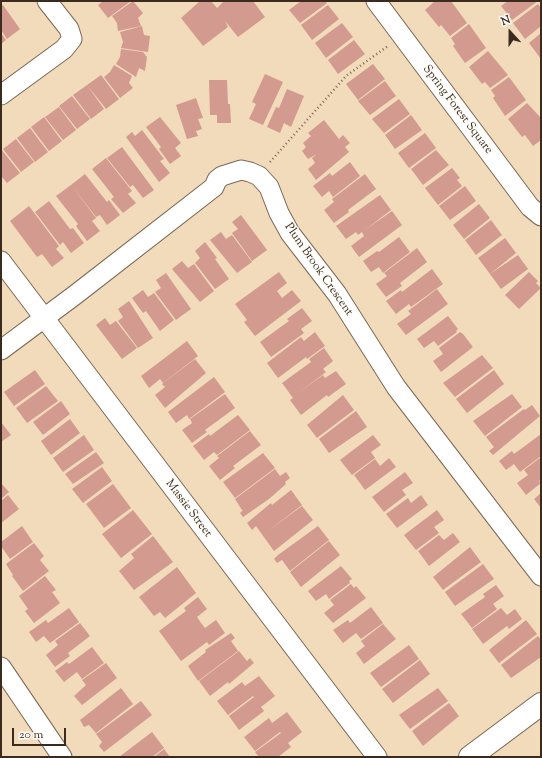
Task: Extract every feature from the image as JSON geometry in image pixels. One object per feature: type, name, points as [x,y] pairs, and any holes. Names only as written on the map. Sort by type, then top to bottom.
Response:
[{"type":"street","points":[[1,95],[64,49],[72,39],[69,29],[47,1]]},
{"type":"street","name":"Spring Forest Square","points":[[376,1],[530,207],[541,216]]},
{"type":"street","points":[[1,350],[214,187],[217,180],[222,176],[241,170],[259,176]]},
{"type":"street","name":"Plum Brook Crescent","points":[[259,176],[269,186],[279,213],[290,233],[337,294],[396,387],[541,576]]},
{"type":"street","name":"Massie Street","points":[[1,261],[377,757]]},
{"type":"street","points":[[1,667],[62,757]]},
{"type":"street","points":[[470,757],[541,704]]},
{"type":"path","points":[[259,176],[346,76],[402,36]]},
{"type":"building","points":[[103,1],[131,1],[108,18],[98,5]]},
{"type":"building","points":[[133,1],[143,13],[138,18],[141,26],[118,31],[117,23],[112,16]]},
{"type":"building","points":[[200,1],[211,1],[217,8],[224,1],[253,1],[265,17],[238,37],[225,21],[228,27],[203,46],[181,18]]},
{"type":"building","points":[[301,1],[325,1],[327,3],[300,23],[289,10]]},
{"type":"building","points":[[435,1],[451,1],[467,23],[450,36],[441,25],[439,27],[425,10]]},
{"type":"building","points":[[508,1],[538,1],[512,20],[501,6]]},
{"type":"building","points":[[538,4],[541,8],[541,26],[525,39],[513,23]]},
{"type":"building","points":[[3,5],[20,29],[7,39],[1,30],[1,6]]},
{"type":"building","points":[[328,5],[339,19],[312,40],[301,25]]},
{"type":"building","points":[[342,23],[353,37],[326,58],[315,43]]},
{"type":"building","points":[[469,24],[486,48],[465,63],[453,46],[455,44],[451,38]]},
{"type":"building","points":[[142,26],[144,35],[150,36],[148,52],[121,48],[123,42],[120,32]]},
{"type":"building","points":[[1,33],[6,40],[1,44]]},
{"type":"building","points":[[541,33],[541,59],[529,43]]},
{"type":"building","points":[[354,40],[365,54],[338,74],[328,60]]},
{"type":"building","points":[[121,49],[143,52],[147,57],[145,71],[139,68],[136,77],[116,64],[120,57]]},
{"type":"building","points":[[488,51],[508,75],[490,88],[485,82],[482,84],[469,67]]},
{"type":"building","points":[[373,64],[385,79],[358,100],[346,84]]},
{"type":"building","points":[[114,65],[132,76],[129,83],[133,88],[120,98],[104,77],[110,72]]},
{"type":"building","points":[[265,74],[283,82],[263,125],[249,119],[256,104],[252,102]]},
{"type":"building","points":[[101,75],[119,99],[106,109],[87,85]]},
{"type":"building","points":[[509,77],[526,100],[505,116],[493,98],[495,96],[491,90]]},
{"type":"building","points":[[209,80],[227,80],[228,104],[230,104],[231,123],[217,123],[217,115],[210,115]]},
{"type":"building","points":[[385,81],[396,96],[370,115],[358,101]]},
{"type":"building","points":[[87,85],[104,109],[91,119],[73,95]]},
{"type":"building","points":[[287,89],[304,96],[291,127],[284,123],[280,133],[267,127],[276,107],[279,108]]},
{"type":"building","points":[[72,96],[90,119],[77,129],[59,106]]},
{"type":"building","points":[[196,98],[203,118],[198,119],[202,129],[196,131],[198,136],[187,139],[176,105]]},
{"type":"building","points":[[399,99],[410,114],[384,133],[372,119]]},
{"type":"building","points":[[527,103],[541,118],[541,140],[533,146],[525,135],[522,137],[508,119]]},
{"type":"building","points":[[59,107],[76,130],[63,140],[45,117]]},
{"type":"building","points":[[411,115],[422,130],[395,149],[385,135]]},
{"type":"building","points":[[44,117],[62,141],[49,151],[31,127]]},
{"type":"building","points":[[160,117],[181,143],[175,148],[181,156],[170,164],[159,149],[161,147],[146,127]]},
{"type":"building","points":[[324,120],[339,139],[343,135],[350,143],[345,147],[349,152],[316,180],[308,169],[315,163],[312,158],[317,154],[308,159],[302,151],[306,147],[303,143],[311,136],[308,133]]},
{"type":"building","points":[[30,128],[48,152],[35,162],[17,138]]},
{"type":"building","points":[[142,130],[164,159],[160,161],[170,173],[159,182],[126,137],[132,132],[135,136]]},
{"type":"building","points":[[425,133],[436,148],[409,168],[398,153]]},
{"type":"building","points":[[16,139],[34,162],[21,172],[3,149]]},
{"type":"building","points":[[122,147],[154,190],[143,198],[133,185],[130,187],[107,158]]},
{"type":"building","points":[[1,149],[20,173],[7,183],[1,176]]},
{"type":"building","points":[[436,150],[449,165],[423,185],[411,169]]},
{"type":"building","points":[[106,158],[132,191],[128,194],[136,203],[123,213],[111,199],[114,197],[92,169]]},
{"type":"building","points":[[350,162],[360,176],[333,197],[329,191],[322,197],[313,186],[330,173],[332,176]]},
{"type":"building","points":[[452,168],[460,178],[457,180],[462,186],[438,205],[425,188]]},
{"type":"building","points":[[85,174],[107,202],[109,200],[120,215],[107,225],[100,215],[96,217],[71,185]]},
{"type":"building","points":[[365,174],[376,189],[348,210],[349,212],[334,223],[324,210],[334,202],[332,199]]},
{"type":"building","points":[[71,185],[96,218],[92,221],[100,231],[87,241],[76,226],[78,224],[56,196]]},
{"type":"building","points":[[465,186],[476,201],[450,220],[439,206]]},
{"type":"building","points":[[380,195],[391,210],[365,230],[392,211],[402,225],[359,257],[351,246],[364,236],[362,232],[358,235],[356,232],[346,239],[336,226]]},
{"type":"building","points":[[49,201],[70,229],[73,228],[84,243],[71,253],[63,242],[60,245],[35,212]]},
{"type":"building","points":[[479,204],[490,218],[464,239],[453,225]]},
{"type":"building","points":[[29,206],[59,246],[56,249],[64,258],[52,267],[42,254],[37,257],[10,221]]},
{"type":"building","points":[[241,215],[267,250],[252,261],[232,233],[238,229],[232,222]]},
{"type":"building","points":[[491,220],[502,235],[476,255],[465,240]]},
{"type":"building","points":[[221,232],[226,239],[232,235],[252,262],[237,273],[210,240]]},
{"type":"building","points":[[399,237],[410,252],[383,273],[379,267],[371,272],[363,261],[377,251],[379,252]]},
{"type":"building","points":[[505,238],[516,253],[490,274],[478,258]]},
{"type":"building","points":[[205,242],[217,258],[215,259],[229,279],[215,289],[195,263],[200,258],[195,251]]},
{"type":"building","points":[[417,248],[427,262],[400,283],[402,286],[386,297],[376,284],[387,276],[384,273]]},
{"type":"building","points":[[518,255],[528,269],[501,289],[490,274]]},
{"type":"building","points":[[182,261],[188,268],[194,264],[214,291],[200,302],[172,269]]},
{"type":"building","points":[[432,269],[443,284],[411,307],[409,304],[396,314],[386,301],[401,290],[402,292]]},
{"type":"building","points":[[279,272],[287,283],[277,291],[282,298],[292,290],[301,301],[255,336],[244,322],[247,320],[235,304]]},
{"type":"building","points":[[529,272],[538,281],[536,283],[541,288],[519,309],[505,295]]},
{"type":"building","points":[[166,273],[191,309],[176,320],[155,292],[161,288],[156,280]]},
{"type":"building","points":[[437,289],[448,304],[406,335],[397,324],[411,314],[408,311]]},
{"type":"building","points":[[143,290],[148,297],[154,293],[174,320],[160,331],[146,311],[143,313],[132,298]]},
{"type":"building","points":[[129,301],[153,338],[138,348],[118,321],[123,317],[118,309]]},
{"type":"building","points":[[302,308],[312,321],[301,329],[304,333],[271,357],[260,342],[289,321],[287,319]]},
{"type":"building","points":[[448,316],[458,329],[456,331],[457,332],[438,346],[434,341],[424,348],[417,339]]},
{"type":"building","points":[[105,318],[110,325],[116,321],[137,348],[122,359],[96,325]]},
{"type":"building","points":[[315,332],[325,346],[307,359],[306,357],[278,378],[267,363],[301,337],[304,341]]},
{"type":"building","points":[[460,332],[473,347],[441,372],[433,361],[443,354],[439,348]]},
{"type":"building","points":[[187,341],[198,356],[163,383],[160,379],[149,388],[141,376]]},
{"type":"building","points":[[324,348],[333,361],[323,369],[326,372],[298,393],[323,375],[325,378],[336,371],[346,384],[328,397],[327,395],[301,415],[290,400],[293,398],[282,383],[311,362],[309,359]]},
{"type":"building","points":[[482,355],[493,368],[455,397],[443,383]]},
{"type":"building","points":[[195,359],[206,373],[165,408],[155,395],[165,387],[162,384]]},
{"type":"building","points":[[35,370],[45,384],[14,406],[4,392]]},
{"type":"building","points":[[494,370],[504,384],[467,413],[456,399]]},
{"type":"building","points":[[214,377],[225,392],[189,419],[187,415],[176,423],[168,412]]},
{"type":"building","points":[[46,386],[58,401],[27,423],[16,408]]},
{"type":"building","points":[[225,394],[235,408],[205,430],[207,432],[192,443],[182,430],[192,423],[190,419]]},
{"type":"building","points":[[512,394],[522,407],[485,436],[473,421]]},
{"type":"building","points":[[343,395],[354,410],[317,438],[307,425]]},
{"type":"building","points":[[61,401],[70,414],[43,435],[33,422]]},
{"type":"building","points":[[532,405],[540,416],[493,455],[489,451],[494,447],[486,437],[524,409],[525,410]]},
{"type":"building","points":[[356,411],[367,427],[329,453],[319,439]]},
{"type":"building","points":[[238,415],[250,430],[217,455],[214,452],[204,460],[193,446],[209,434],[210,436]]},
{"type":"building","points":[[70,419],[80,433],[51,455],[41,441]]},
{"type":"building","points":[[1,422],[11,435],[1,442]]},
{"type":"building","points":[[250,431],[261,445],[233,466],[235,468],[220,480],[209,466],[219,458],[217,456]]},
{"type":"building","points":[[541,434],[541,456],[520,472],[514,464],[506,470],[499,461],[512,451],[514,454]]},
{"type":"building","points":[[84,435],[94,450],[63,472],[53,458]]},
{"type":"building","points":[[373,435],[381,445],[371,452],[375,458],[352,475],[340,460]]},
{"type":"building","points":[[96,452],[104,463],[73,484],[65,474]]},
{"type":"building","points":[[263,453],[275,468],[235,498],[223,482]]},
{"type":"building","points":[[541,457],[541,479],[539,481],[541,483],[526,495],[517,483],[528,475],[524,470]]},
{"type":"building","points":[[389,458],[396,467],[365,490],[354,475],[375,459],[380,466]]},
{"type":"building","points":[[102,467],[112,481],[83,503],[72,489]]},
{"type":"building","points":[[275,469],[280,476],[286,472],[290,478],[285,482],[286,484],[269,499],[243,517],[240,513],[243,510],[235,499]]},
{"type":"building","points":[[405,472],[413,483],[402,490],[406,495],[384,512],[372,497]]},
{"type":"building","points":[[1,483],[9,492],[1,499]]},
{"type":"building","points":[[113,484],[131,508],[104,528],[86,504]]},
{"type":"building","points":[[291,490],[302,505],[268,531],[302,506],[313,520],[274,551],[256,526],[252,530],[247,523],[271,503],[272,505]]},
{"type":"building","points":[[541,493],[541,508],[534,499]]},
{"type":"building","points":[[8,495],[19,509],[1,523],[1,501]]},
{"type":"building","points":[[421,495],[428,505],[397,528],[386,514],[408,498],[411,503]]},
{"type":"building","points":[[133,510],[152,534],[121,558],[102,534]]},
{"type":"building","points":[[437,510],[444,520],[434,527],[439,533],[416,550],[404,535]]},
{"type":"building","points":[[22,526],[33,542],[10,559],[1,546],[1,542]]},
{"type":"building","points":[[318,526],[329,540],[290,571],[282,560],[277,563],[274,559],[278,555]]},
{"type":"building","points":[[453,533],[460,542],[429,566],[418,551],[439,535],[444,540]]},
{"type":"building","points":[[153,536],[173,562],[134,590],[119,571],[134,558],[131,554]]},
{"type":"building","points":[[329,541],[340,555],[301,587],[290,572]]},
{"type":"building","points":[[34,543],[44,556],[40,560],[49,571],[23,591],[12,576],[13,575],[6,564]]},
{"type":"building","points":[[470,547],[481,562],[443,590],[433,577]]},
{"type":"building","points":[[483,564],[494,579],[455,606],[445,592]]},
{"type":"building","points":[[341,566],[352,579],[349,581],[350,583],[329,599],[326,594],[316,601],[308,591]]},
{"type":"building","points":[[177,567],[196,593],[165,618],[160,612],[154,616],[139,597]]},
{"type":"building","points":[[45,576],[56,590],[52,592],[60,603],[34,623],[25,611],[28,609],[19,596]]},
{"type":"building","points":[[351,584],[354,588],[356,586],[366,598],[333,623],[324,613],[334,605],[330,600]]},
{"type":"building","points":[[496,585],[504,596],[493,604],[497,609],[472,628],[461,614],[485,597],[483,594]]},
{"type":"building","points":[[198,597],[207,609],[197,617],[205,628],[216,620],[225,633],[209,645],[207,642],[181,661],[159,631],[186,611],[184,608]]},
{"type":"building","points":[[371,607],[383,623],[361,639],[356,633],[343,643],[333,630],[348,620],[350,623]]},
{"type":"building","points":[[69,608],[79,622],[50,643],[44,636],[36,642],[29,632],[46,620],[48,623]]},
{"type":"building","points":[[501,608],[507,615],[515,609],[522,619],[509,629],[507,626],[483,644],[472,629]]},
{"type":"building","points":[[526,620],[537,634],[499,663],[489,650]]},
{"type":"building","points":[[80,623],[90,636],[68,653],[70,656],[55,667],[46,655],[58,645],[55,641]]},
{"type":"building","points":[[383,624],[396,639],[364,664],[356,653],[365,646],[361,641]]},
{"type":"building","points":[[231,633],[235,638],[231,641],[238,651],[198,681],[188,666],[206,652],[205,650]]},
{"type":"building","points":[[538,636],[541,640],[541,657],[511,678],[501,665]]},
{"type":"building","points":[[409,645],[419,659],[381,687],[370,673]]},
{"type":"building","points":[[92,647],[104,663],[82,679],[77,672],[64,682],[55,671],[67,662],[69,664]]},
{"type":"building","points":[[239,651],[247,661],[250,658],[254,663],[229,684],[228,682],[210,696],[199,681]]},
{"type":"building","points":[[420,660],[430,674],[393,703],[382,689]]},
{"type":"building","points":[[106,663],[117,678],[82,705],[74,696],[86,685],[82,680]]},
{"type":"building","points":[[259,676],[275,696],[261,707],[264,711],[239,730],[229,716],[254,697],[253,696],[228,715],[217,701],[242,682],[245,686]]},
{"type":"building","points":[[121,688],[133,704],[96,733],[89,725],[84,727],[80,720]]},
{"type":"building","points":[[438,688],[448,701],[410,729],[399,715]]},
{"type":"building","points":[[141,701],[152,715],[104,752],[99,746],[102,742],[96,734]]},
{"type":"building","points":[[449,703],[459,716],[423,746],[412,731]]},
{"type":"building","points":[[287,712],[302,732],[288,743],[291,747],[278,757],[259,757],[255,752],[281,733],[280,732],[255,751],[244,737],[269,718],[272,723]]},
{"type":"building","points":[[152,732],[164,748],[152,757],[119,757]]},
{"type":"building","points":[[164,749],[170,757],[154,757]]}]
